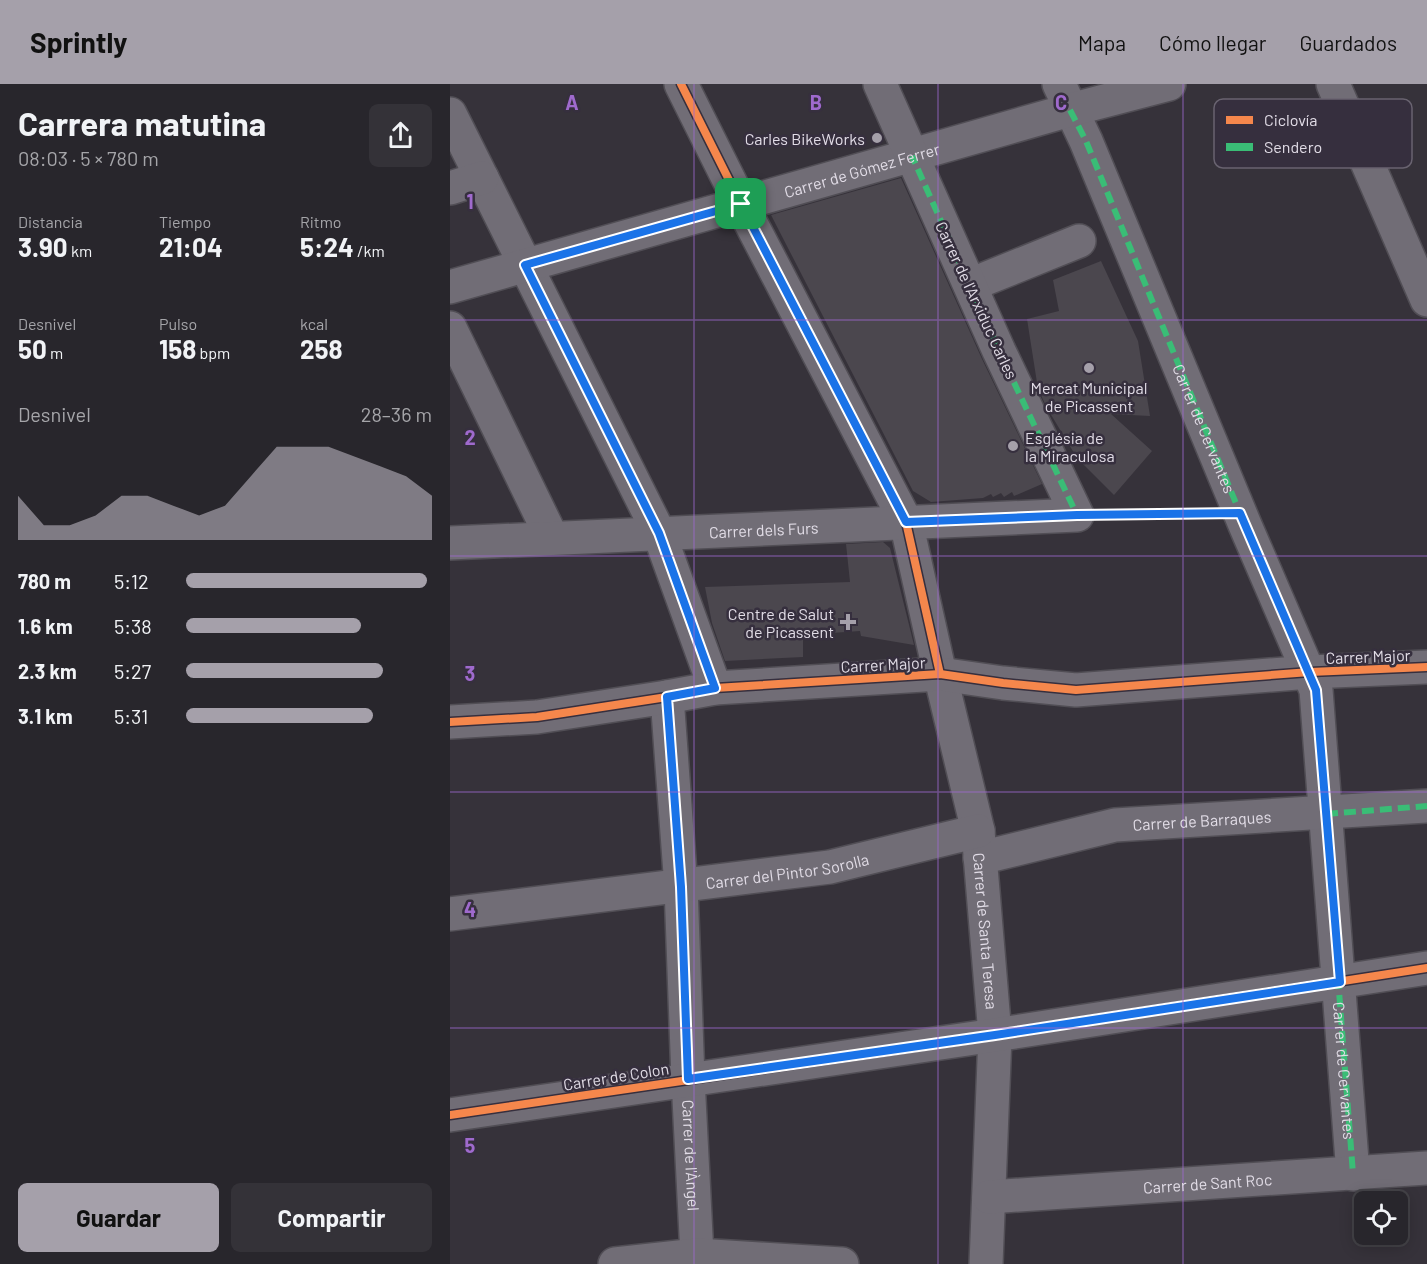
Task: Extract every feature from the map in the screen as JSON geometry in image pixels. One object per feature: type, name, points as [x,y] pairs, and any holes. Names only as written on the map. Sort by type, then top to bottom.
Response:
[{"type":"street","name":"Carrer de Santa Teresa","points":[[681,84],[906,522],[979,844],[995,1035],[986,1264]]},
{"type":"street","name":"Carrer de l'Arxiduc Carles","points":[[880,84],[1077,515]]},
{"type":"street","name":"Carrer de Gómez Ferrer","points":[[450,287],[912,156],[1065,97],[1169,84]]},
{"type":"street","points":[[1333,84],[1340,99]]},
{"type":"street","name":"Carrer de Cervantes","points":[[1065,97],[1086,141],[1316,690],[1353,1174]]},
{"type":"street","points":[[450,114],[659,533],[715,688]]},
{"type":"street","points":[[1370,168],[1427,300]]},
{"type":"street","points":[[450,188],[482,178]]},
{"type":"street","points":[[970,285],[1079,241]]},
{"type":"street","points":[[450,328],[552,538]]},
{"type":"street","name":"Carrer dels Furs","points":[[450,543],[1077,515]]},
{"type":"street","name":"Carrer Major","points":[[450,722],[537,717],[715,688],[940,674],[1076,690],[1310,672],[1427,667]]},
{"type":"street","name":"Carrer de l'Àngel","points":[[667,697],[681,887],[697,1255]]},
{"type":"street","name":"Carrer de Barraques","points":[[979,844],[1115,825],[1427,806]]},
{"type":"street","name":"Carrer del Pintor Sorolla","points":[[450,914],[681,887],[979,844]]},
{"type":"street","name":"Carrer de Colon","points":[[450,1115],[995,1035],[1427,968]]},
{"type":"street","name":"Carrer de Sant Roc","points":[[989,1197],[1427,1168]]},
{"type":"street","points":[[615,1264],[697,1255],[842,1264]]},
{"type":"path","points":[[1077,515],[1240,513]]},
{"type":"building","points":[[901,178],[982,359],[1042,484],[1014,496],[1012,492],[1004,497],[1001,493],[993,497],[991,494],[983,498],[931,502],[913,491],[771,215]]},
{"type":"building","name":"Mercat Municipal de Picassent","points":[[1101,261],[1138,341],[1150,416],[1111,414],[1152,451],[1114,495],[1077,458],[1047,408],[1038,389],[1027,319],[1059,311],[1053,280]]},
{"type":"building","points":[[883,542],[890,548],[914,645],[861,636],[860,631],[803,635],[803,657],[725,661],[712,623],[705,587],[850,582],[846,544]]},
{"type":"marked path","points":[[1070,110],[1086,141],[1316,690],[1353,1174]]},
{"type":"marked path","points":[[906,522],[1077,515],[999,351],[912,156]]},
{"type":"marked path","points":[[1326,814],[1427,806]]},
{"type":"cycle path","points":[[681,84],[906,522],[940,674]]},
{"type":"cycle path","points":[[450,722],[537,717],[715,688],[940,674],[1076,690],[1310,672],[1427,667]]},
{"type":"cycle path","points":[[450,1115],[995,1035],[1427,968]]},
{"type":"place","name":"Carles BikeWorks","points":[[877,138]]},
{"type":"place","name":"Mercat Municipal de Picassent","points":[[1089,368]]},
{"type":"place","name":"Església de la Miraculosa","points":[[1013,446]]},
{"type":"place","name":"Centre de Salut de Picassent","points":[[848,622]]},
{"type":"route","points":[[741,204],[906,522],[1077,515],[1240,513],[1316,690],[1340,982],[688,1079],[681,887],[667,697],[715,688],[659,533],[525,265],[741,204]]}]
